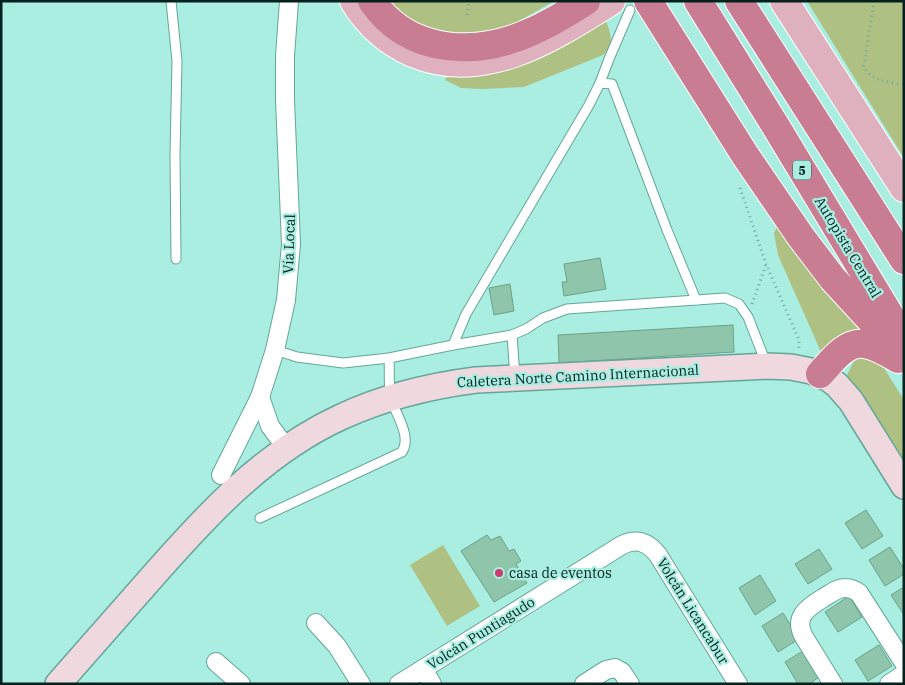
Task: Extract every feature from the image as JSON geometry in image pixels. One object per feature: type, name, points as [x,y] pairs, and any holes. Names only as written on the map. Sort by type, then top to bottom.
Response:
[{"type":"highway","points":[[372,1],[386,18],[409,35],[437,45],[460,48],[486,46],[519,37],[609,5],[746,155],[801,237],[839,286],[904,356]]},
{"type":"highway","name":"Autopista Central","points":[[698,1],[904,339]]},
{"type":"highway","points":[[738,1],[904,260]]},
{"type":"highway","points":[[820,374],[840,354],[854,344],[860,343],[874,346],[904,363]]},
{"type":"main road","points":[[354,1],[364,16],[380,33],[405,50],[432,60],[460,64],[484,62],[508,56],[549,38],[609,5]]},
{"type":"main road","points":[[784,1],[904,188]]},
{"type":"street","name":"Vía Local","points":[[221,475],[260,397],[275,350],[286,300],[291,244],[285,100],[289,1]]},
{"type":"street","name":"Caletera Norte Camino Internacional","points":[[58,684],[200,525],[247,479],[286,449],[341,417],[391,397],[454,383],[515,378],[779,366],[820,374]]},
{"type":"street","points":[[820,374],[845,392],[904,486]]},
{"type":"street","points":[[260,397],[270,426],[286,449]]},
{"type":"street","name":"Volcán Puntiagudo","points":[[399,684],[427,676],[622,545],[635,541],[642,542]]},
{"type":"street","name":"Volcán Licancabur","points":[[642,542],[649,545],[658,555],[738,684]]},
{"type":"street","points":[[833,684],[804,638],[800,622],[802,615],[811,606],[840,588],[849,588],[859,593],[904,664]]},
{"type":"street","points":[[316,623],[337,646],[361,684]]},
{"type":"street","points":[[216,662],[241,684]]},
{"type":"street","points":[[584,684],[606,670],[615,668],[622,672],[630,684]]},
{"type":"street","points":[[889,684],[904,674]]},
{"type":"lane","points":[[171,1],[178,61],[175,154],[176,259]]},
{"type":"lane","points":[[453,345],[466,314],[589,105],[600,83],[609,58],[609,5]]},
{"type":"lane","points":[[600,83],[612,84],[667,230],[696,300]]},
{"type":"lane","points":[[275,350],[298,357],[343,362],[389,358],[512,335],[543,318],[567,309],[725,298],[739,304],[779,366]]},
{"type":"lane","points":[[512,335],[515,378]]},
{"type":"lane","points":[[260,518],[402,452],[406,446],[405,436],[391,397],[389,358]]},
{"type":"path","points":[[467,15],[469,1]]},
{"type":"path","points":[[874,1],[864,66],[866,72],[869,76],[904,85]]},
{"type":"path","points":[[737,179],[766,264],[799,340],[799,350],[779,366]]},
{"type":"path","points":[[748,317],[766,264]]},
{"type":"green space","points":[[386,1],[554,1],[502,31],[471,38],[419,28]]},
{"type":"green space","points":[[807,1],[904,1],[904,158]]},
{"type":"green space","points":[[598,15],[606,21],[611,40],[609,48],[603,55],[524,87],[461,88],[445,80],[451,71]]},
{"type":"green space","points":[[778,225],[869,336],[846,339],[821,352],[778,255],[774,233]]},
{"type":"green space","points":[[867,355],[879,360],[904,400],[904,465],[847,375],[854,361]]},
{"type":"green space","points":[[443,545],[480,606],[447,626],[410,565]]},
{"type":"building","points":[[600,258],[606,289],[564,296],[562,282],[567,282],[564,264]]},
{"type":"building","points":[[510,284],[514,311],[494,315],[489,288]]},
{"type":"building","points":[[733,325],[734,352],[559,363],[558,335]]},
{"type":"building","points":[[866,510],[883,536],[862,549],[845,523]]},
{"type":"building","name":"casa de eventos","points":[[487,535],[491,540],[500,536],[509,551],[514,549],[521,561],[516,564],[527,583],[494,602],[461,551]]},
{"type":"building","points":[[890,547],[904,569],[904,574],[885,586],[869,560]]},
{"type":"building","points":[[819,549],[832,569],[808,584],[795,564]]},
{"type":"building","points":[[760,575],[776,601],[755,615],[739,588]]},
{"type":"building","points":[[904,587],[904,615],[891,595]]},
{"type":"building","points":[[849,596],[862,617],[838,632],[825,612]]},
{"type":"building","points":[[783,613],[799,639],[778,652],[762,626]]},
{"type":"building","points":[[879,645],[892,666],[868,681],[855,660]]},
{"type":"building","points":[[806,649],[822,675],[809,684],[798,684],[785,662]]},
{"type":"place","name":"casa de eventos","points":[[499,573]]}]
